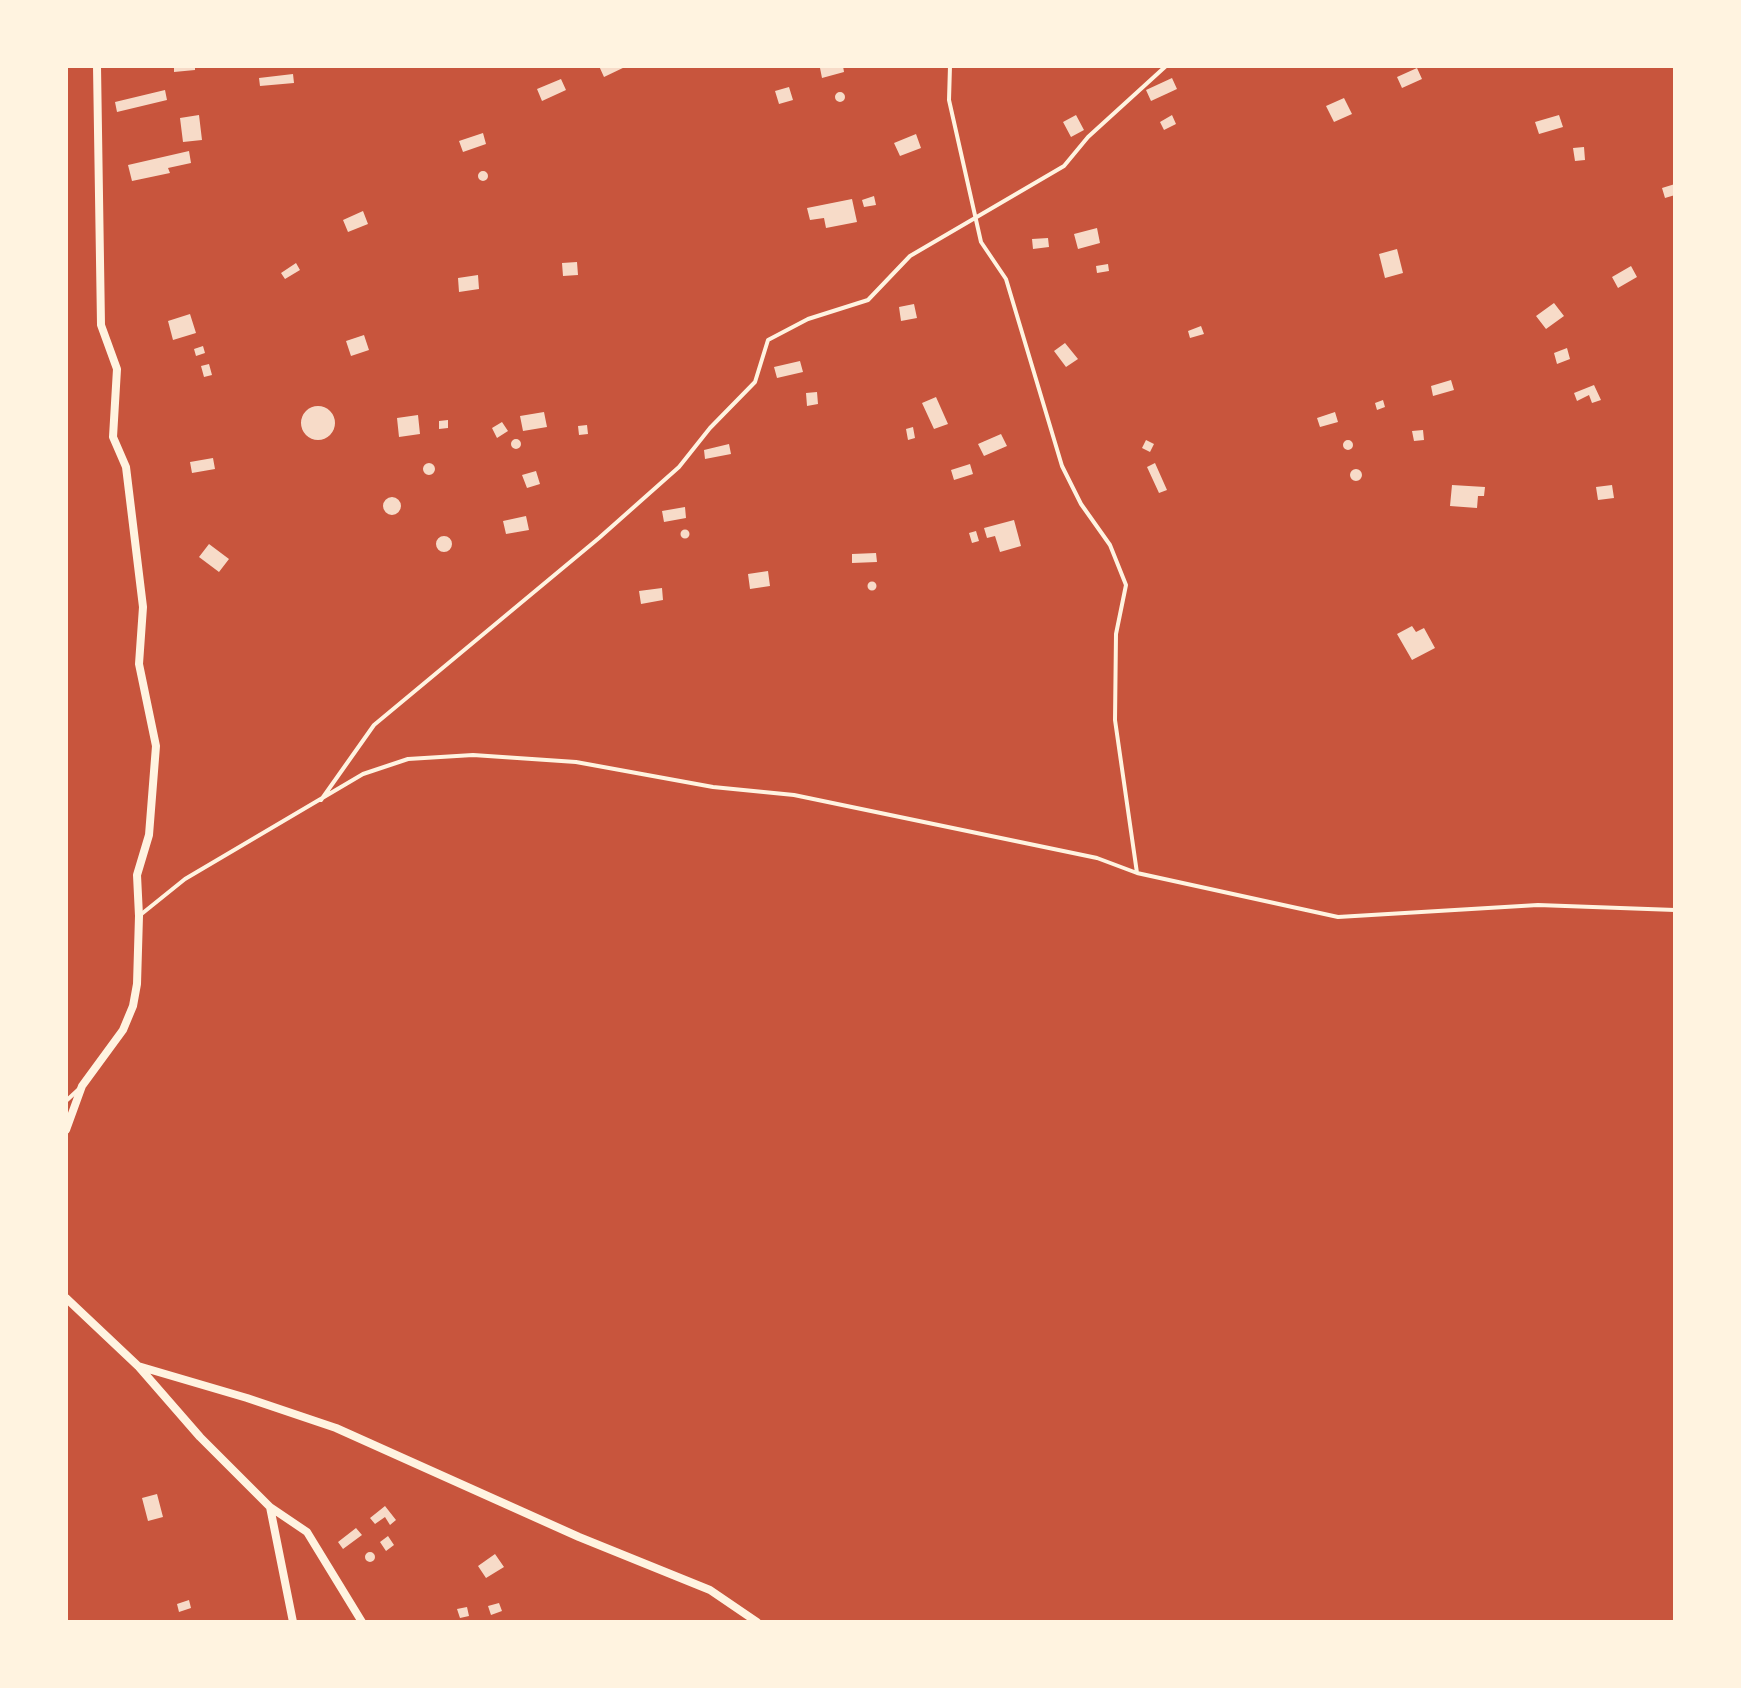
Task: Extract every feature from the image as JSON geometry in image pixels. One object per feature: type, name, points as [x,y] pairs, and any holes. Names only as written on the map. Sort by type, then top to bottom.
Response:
[{"type":"street","points":[[66,1130],[82,1086],[123,1030],[133,1006],[137,984],[137,875],[149,835],[156,746],[139,664],[143,607],[126,467],[113,437],[117,369],[101,325],[97,66]]},
{"type":"street","points":[[66,1298],[138,1366],[200,1437],[270,1507],[307,1532],[362,1622]]},
{"type":"street","points":[[138,1366],[336,1428],[579,1537],[710,1590],[757,1622]]},
{"type":"street","points":[[270,1507],[293,1622]]},
{"type":"lane","points":[[950,66],[949,100],[981,242],[1006,279],[1062,466],[1081,504],[1110,545],[1126,585],[1116,634],[1115,720],[1137,873]]},
{"type":"lane","points":[[319,802],[374,725],[599,538],[679,467],[710,428],[755,382],[768,340],[808,319],[868,300],[910,256],[1064,166],[1088,137],[1166,66]]},
{"type":"lane","points":[[139,916],[185,879],[363,774],[408,759],[473,755],[576,762],[713,787],[794,795],[1097,858],[1137,873],[1338,917],[1538,905],[1675,910]]},
{"type":"lane","points":[[66,1101],[82,1086]]},
{"type":"building","points":[[174,66],[195,66],[195,70],[174,72]]},
{"type":"building","points":[[599,66],[627,66],[604,77]]},
{"type":"building","points":[[843,66],[844,72],[822,78],[820,68]]},
{"type":"building","points":[[1417,68],[1422,79],[1402,88],[1397,77]]},
{"type":"building","points":[[293,74],[294,83],[260,86],[259,78]]},
{"type":"building","points":[[1172,78],[1177,89],[1151,101],[1146,90]]},
{"type":"building","points":[[561,79],[566,90],[542,101],[537,89]]},
{"type":"building","points":[[789,87],[793,100],[779,104],[775,91]]},
{"type":"building","points":[[165,90],[167,100],[117,112],[115,102]]},
{"type":"building","points":[[840,92],[845,97],[840,102],[835,97]]},
{"type":"building","points":[[1344,98],[1352,114],[1334,122],[1326,106]]},
{"type":"building","points":[[199,115],[202,140],[183,142],[180,118]]},
{"type":"building","points":[[1076,115],[1084,130],[1071,137],[1063,122]]},
{"type":"building","points":[[1172,115],[1176,124],[1164,130],[1160,122]]},
{"type":"building","points":[[1559,115],[1563,127],[1539,134],[1535,122]]},
{"type":"building","points":[[483,133],[486,144],[463,152],[459,141]]},
{"type":"building","points":[[916,134],[921,148],[900,156],[894,143]]},
{"type":"building","points":[[1584,147],[1585,160],[1575,161],[1573,148]]},
{"type":"building","points":[[189,151],[191,163],[168,168],[170,173],[132,181],[128,165]]},
{"type":"building","points":[[483,171],[488,176],[483,181],[478,176]]},
{"type":"building","points":[[1675,184],[1675,195],[1665,198],[1662,188]]},
{"type":"building","points":[[874,196],[876,205],[864,207],[862,200]]},
{"type":"building","points":[[852,199],[857,222],[826,228],[824,218],[810,220],[807,208]]},
{"type":"building","points":[[363,211],[368,224],[348,232],[343,220]]},
{"type":"building","points":[[1097,228],[1100,243],[1078,249],[1074,234]]},
{"type":"building","points":[[1048,238],[1049,247],[1033,249],[1032,239]]},
{"type":"building","points":[[1397,249],[1403,273],[1385,278],[1379,254]]},
{"type":"building","points":[[577,262],[578,275],[563,276],[562,263]]},
{"type":"building","points":[[296,263],[300,270],[285,279],[281,273]]},
{"type":"building","points":[[1108,264],[1109,271],[1097,273],[1096,266]]},
{"type":"building","points":[[1631,266],[1637,277],[1618,288],[1612,277]]},
{"type":"building","points":[[478,275],[479,289],[459,292],[458,278]]},
{"type":"building","points":[[1554,303],[1564,316],[1546,329],[1536,316]]},
{"type":"building","points":[[914,304],[917,318],[901,321],[899,307]]},
{"type":"building","points":[[190,314],[196,333],[173,340],[168,321]]},
{"type":"building","points":[[1201,326],[1204,334],[1190,338],[1188,331]]},
{"type":"building","points":[[364,335],[369,350],[351,356],[346,341]]},
{"type":"building","points":[[1065,343],[1078,359],[1066,367],[1054,351]]},
{"type":"building","points":[[203,346],[205,353],[196,356],[194,349]]},
{"type":"building","points":[[1567,348],[1570,359],[1557,364],[1554,353]]},
{"type":"building","points":[[800,361],[803,372],[777,378],[774,367]]},
{"type":"building","points":[[209,364],[212,375],[204,377],[201,366]]},
{"type":"building","points":[[1451,380],[1454,390],[1433,396],[1431,386]]},
{"type":"building","points":[[1594,385],[1601,400],[1592,403],[1589,395],[1577,401],[1574,393]]},
{"type":"building","points":[[817,392],[818,404],[807,406],[806,393]]},
{"type":"building","points":[[936,397],[948,424],[934,429],[922,403]]},
{"type":"building","points":[[1383,400],[1385,407],[1377,410],[1375,403]]},
{"type":"building","points":[[318,406],[330,411],[335,423],[330,435],[318,440],[306,435],[301,423],[306,411]]},
{"type":"building","points":[[544,412],[547,427],[523,431],[520,416]]},
{"type":"building","points":[[1335,412],[1338,422],[1320,427],[1317,418]]},
{"type":"building","points":[[418,415],[420,434],[399,437],[397,418]]},
{"type":"building","points":[[448,420],[448,428],[439,429],[439,421]]},
{"type":"building","points":[[502,422],[508,431],[497,438],[492,428]]},
{"type":"building","points":[[587,425],[588,434],[579,435],[578,426]]},
{"type":"building","points":[[913,427],[915,438],[908,440],[906,429]]},
{"type":"building","points":[[1423,430],[1424,440],[1414,441],[1412,431]]},
{"type":"building","points":[[1001,434],[1007,446],[984,456],[978,444]]},
{"type":"building","points":[[516,439],[521,444],[516,449],[511,444]]},
{"type":"building","points":[[1146,440],[1154,444],[1150,452],[1142,448]]},
{"type":"building","points":[[1348,440],[1353,445],[1348,450],[1343,445]]},
{"type":"building","points":[[729,444],[731,454],[705,459],[704,450]]},
{"type":"building","points":[[213,458],[215,469],[192,473],[190,462]]},
{"type":"building","points":[[429,463],[435,469],[429,475],[423,469]]},
{"type":"building","points":[[1155,463],[1167,490],[1159,493],[1147,467]]},
{"type":"building","points":[[970,464],[973,474],[954,480],[951,470]]},
{"type":"building","points":[[1356,469],[1362,475],[1356,481],[1350,475]]},
{"type":"building","points":[[536,471],[540,484],[527,488],[522,475]]},
{"type":"building","points":[[1452,485],[1485,487],[1484,496],[1478,496],[1477,508],[1450,506]]},
{"type":"building","points":[[1612,485],[1614,498],[1598,500],[1596,487]]},
{"type":"building","points":[[392,497],[401,506],[392,515],[383,506]]},
{"type":"building","points":[[685,507],[686,518],[664,522],[662,511]]},
{"type":"building","points":[[526,516],[529,530],[506,534],[503,521]]},
{"type":"building","points":[[1014,520],[1021,546],[1000,552],[995,536],[987,538],[984,528]]},
{"type":"building","points":[[685,530],[689,534],[685,538],[681,534]]},
{"type":"building","points":[[976,531],[979,541],[972,543],[969,533]]},
{"type":"building","points":[[444,536],[450,538],[450,550],[444,552],[438,550],[436,544],[438,538]]},
{"type":"building","points":[[209,544],[229,559],[219,572],[199,557]]},
{"type":"building","points":[[876,553],[877,562],[852,563],[852,554]]},
{"type":"building","points":[[768,571],[770,586],[750,589],[748,574]]},
{"type":"building","points":[[872,582],[876,586],[872,590],[868,586]]},
{"type":"building","points":[[662,588],[663,600],[641,604],[639,591]]},
{"type":"building","points":[[1412,626],[1416,632],[1424,628],[1435,648],[1412,660],[1397,634]]},
{"type":"building","points":[[157,1494],[163,1517],[148,1521],[142,1498]]},
{"type":"building","points":[[385,1506],[396,1520],[390,1525],[385,1517],[375,1524],[370,1518]]},
{"type":"building","points":[[356,1528],[362,1535],[343,1549],[338,1542]]},
{"type":"building","points":[[388,1536],[394,1545],[386,1551],[380,1542]]},
{"type":"building","points":[[370,1552],[375,1557],[370,1562],[365,1557]]},
{"type":"building","points":[[495,1554],[504,1567],[486,1578],[478,1566]]},
{"type":"building","points":[[189,1600],[191,1608],[179,1612],[177,1604]]},
{"type":"building","points":[[499,1603],[502,1611],[491,1615],[488,1606]]},
{"type":"building","points":[[467,1607],[469,1616],[460,1618],[457,1609]]}]
